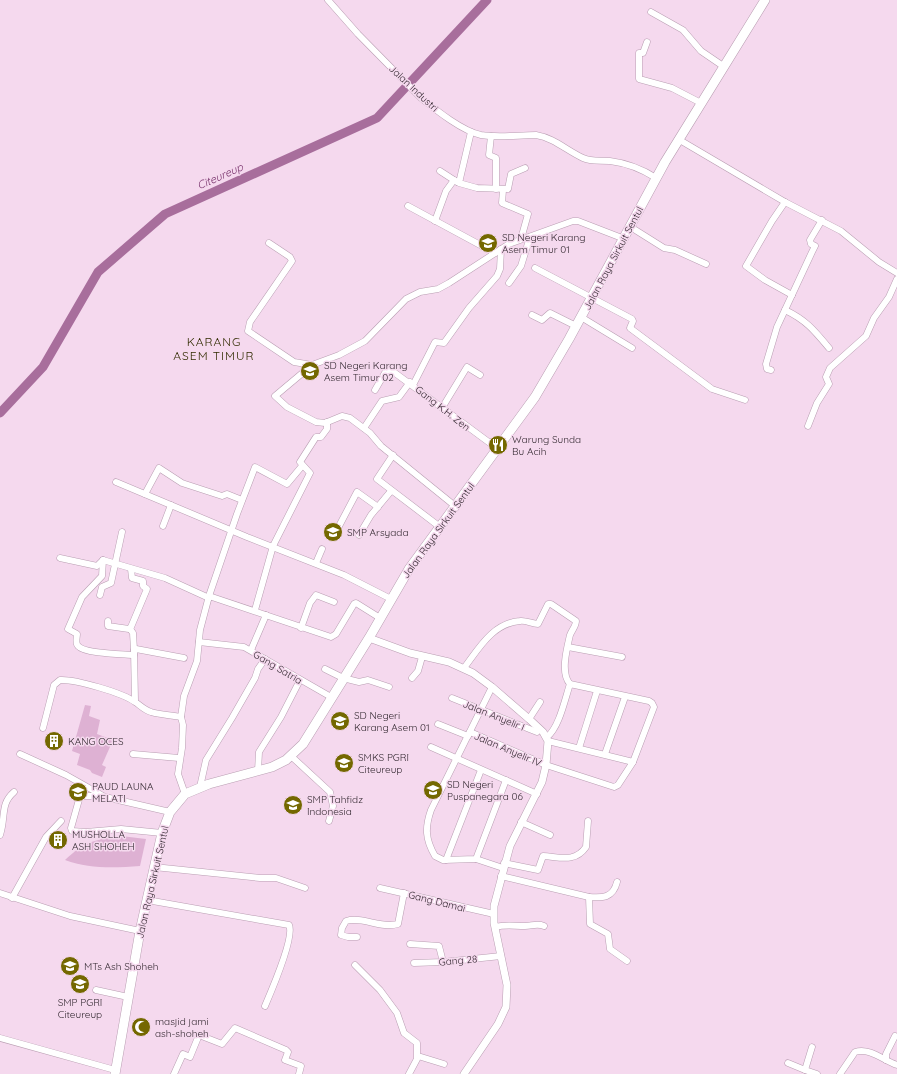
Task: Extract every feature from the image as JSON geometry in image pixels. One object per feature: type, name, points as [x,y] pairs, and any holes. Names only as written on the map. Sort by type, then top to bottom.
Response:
[{"type":"main road","name":"Jalan Raya Sirkuit Sentul","points":[[115,1072],[140,931],[162,833],[170,812],[185,794],[200,787],[258,772],[281,763],[291,756],[308,737],[331,697],[369,638],[409,569],[535,397],[581,317],[622,238],[678,139],[765,0]]},
{"type":"main road","points":[[115,1072],[125,1074]]},
{"type":"street","name":"Jalan Industri","points":[[328,0],[358,34],[421,98],[439,112],[471,132],[491,136],[536,135],[563,145],[583,158],[626,164],[644,170],[656,178]]},
{"type":"street","points":[[651,12],[683,30],[701,51],[723,66]]},
{"type":"street","points":[[647,42],[643,53],[639,53],[639,79],[676,89],[701,103]]},
{"type":"street","points":[[435,221],[446,191],[456,181],[471,132]]},
{"type":"street","points":[[491,136],[489,155],[496,158],[499,190],[502,203],[528,214],[521,239]]},
{"type":"street","points":[[678,139],[785,202],[841,231],[880,262],[897,273]]},
{"type":"street","points":[[440,171],[456,181],[477,188],[499,190],[509,188],[511,174],[525,168]]},
{"type":"street","points":[[785,202],[746,266],[765,280],[792,295]]},
{"type":"street","points":[[408,206],[495,253]]},
{"type":"street","points":[[771,370],[767,369],[766,367],[777,327],[815,246],[811,244],[810,240],[822,220]]},
{"type":"street","points":[[455,506],[381,446],[372,434],[364,428],[344,416],[327,422],[314,421],[287,407],[274,396],[312,365],[339,355],[365,341],[399,304],[408,297],[420,292],[438,289],[512,242],[576,221],[622,238]]},
{"type":"street","points":[[629,226],[664,248],[675,250],[706,264]]},
{"type":"street","points":[[509,283],[521,266],[530,236]]},
{"type":"street","points":[[269,243],[290,257],[292,261],[250,322],[248,331],[294,362],[312,365]]},
{"type":"street","points":[[364,428],[382,401],[399,397],[412,383],[436,342],[444,343],[469,308],[497,276],[500,269],[501,249]]},
{"type":"street","points":[[535,268],[592,296],[632,319],[633,321],[630,328],[712,389],[745,400]]},
{"type":"street","points":[[808,426],[817,402],[829,384],[826,377],[830,368],[866,336],[874,318],[889,297],[897,279]]},
{"type":"street","points":[[785,310],[801,318],[814,328],[829,348]]},
{"type":"street","points":[[532,315],[542,320],[550,313],[576,326]]},
{"type":"street","points":[[581,317],[632,348]]},
{"type":"street","points":[[442,408],[467,367],[480,374]]},
{"type":"street","name":"Gang K.H. Zen","points":[[375,390],[388,369],[412,383],[442,408],[498,449]]},
{"type":"street","points":[[255,610],[273,546],[310,473],[302,466],[300,462],[303,455],[316,437],[321,436],[325,432],[327,422]]},
{"type":"street","points":[[393,455],[377,479],[391,491],[440,526]]},
{"type":"street","points":[[185,794],[178,779],[179,758],[183,736],[182,716],[186,689],[197,661],[199,642],[209,597],[231,530],[255,467],[287,484],[302,466]]},
{"type":"street","points":[[144,494],[159,468],[182,483],[223,496],[227,494],[242,500]]},
{"type":"street","points":[[116,482],[344,575],[391,600]]},
{"type":"street","points":[[360,535],[378,507],[391,491]]},
{"type":"street","points":[[338,528],[357,492],[378,507]]},
{"type":"street","points":[[163,526],[171,505]]},
{"type":"street","points":[[100,595],[102,587],[111,583],[114,563],[122,532]]},
{"type":"street","points":[[316,563],[322,549]]},
{"type":"street","points":[[60,558],[97,566],[103,560]]},
{"type":"street","points":[[103,560],[165,578],[209,597],[255,610],[301,628],[334,636],[356,603],[380,618]]},
{"type":"street","points":[[103,560],[102,576],[82,598],[68,629],[77,634],[76,644],[79,647],[88,650],[134,652],[136,649],[160,652],[184,658]]},
{"type":"street","points":[[130,629],[147,589],[143,586],[143,581],[131,576],[132,569]]},
{"type":"street","points":[[301,628],[310,603],[316,595],[334,602]]},
{"type":"street","points":[[369,638],[422,657],[449,662],[464,668],[492,687],[529,719],[547,739],[633,762],[654,707],[649,701],[570,684],[565,676],[570,634],[576,624],[575,619],[549,604],[538,624],[528,621],[517,621],[507,623],[497,629],[485,641],[464,668]]},
{"type":"street","points":[[251,650],[266,615]]},
{"type":"street","points":[[108,621],[108,626],[130,629]]},
{"type":"street","points":[[130,629],[133,633],[135,701]]},
{"type":"street","name":"Gang Satria","points":[[199,642],[244,647],[331,697]]},
{"type":"street","points":[[568,647],[622,657]]},
{"type":"street","points":[[412,678],[418,671],[422,657]]},
{"type":"street","points":[[200,787],[206,760],[232,718],[255,678],[258,669],[265,659]]},
{"type":"street","points":[[325,669],[343,678],[359,682],[368,680],[389,687]]},
{"type":"street","points":[[43,728],[54,685],[60,680],[94,687],[135,701],[144,709],[154,713],[182,716]]},
{"type":"street","points":[[258,772],[259,752],[281,717],[300,680]]},
{"type":"street","points":[[464,1074],[498,1024],[506,1006],[507,992],[494,914],[501,876],[521,822],[542,782],[546,765],[547,739],[556,724],[570,684]]},
{"type":"street","points":[[492,687],[457,759],[445,780],[427,823],[426,833],[432,852],[438,858],[446,860],[476,859],[538,870],[544,856],[566,859],[574,857],[586,847],[588,821]]},
{"type":"street","points":[[579,748],[597,691]]},
{"type":"street","points":[[605,754],[625,697]]},
{"type":"street","name":"Jalan Anyelir I","points":[[452,698],[537,732]]},
{"type":"street","points":[[529,719],[540,702]]},
{"type":"street","name":"Jalan Anyelir IV","points":[[438,724],[469,734],[546,765],[614,787],[618,785],[633,762]]},
{"type":"street","points":[[430,747],[537,794]]},
{"type":"street","points":[[20,754],[66,775],[96,793],[112,799],[170,812]]},
{"type":"street","points":[[133,754],[179,758]]},
{"type":"street","points":[[291,756],[330,792],[333,806],[329,820]]},
{"type":"street","points":[[446,860],[481,770]]},
{"type":"street","points":[[476,859],[506,780]]},
{"type":"street","points":[[0,835],[2,803],[5,797],[14,792]]},
{"type":"street","points":[[96,793],[96,796],[93,797],[80,796],[71,828],[72,831],[86,832],[121,829],[162,833]]},
{"type":"street","points":[[12,898],[46,837],[61,821]]},
{"type":"street","points":[[521,822],[550,835]]},
{"type":"street","points":[[154,867],[260,878],[276,878],[305,888]]},
{"type":"street","points":[[501,876],[589,897],[602,898],[608,896],[614,891],[617,882]]},
{"type":"street","name":"Gang Damai","points":[[380,888],[494,914]]},
{"type":"street","points":[[0,893],[70,916],[140,931]]},
{"type":"street","points":[[357,937],[348,938],[342,935],[342,928],[346,921],[351,919],[375,924],[398,924],[404,893]]},
{"type":"street","points":[[589,897],[590,924],[608,934],[610,949],[627,961]]},
{"type":"street","points":[[147,900],[289,924],[290,929],[286,952],[265,1006]]},
{"type":"street","points":[[495,927],[508,924],[526,926],[540,924],[544,926]]},
{"type":"street","points":[[410,944],[439,946],[443,962]]},
{"type":"street","name":"Gang 28","points":[[414,963],[443,962],[501,956]]},
{"type":"street","points":[[355,965],[380,990],[393,1007],[404,1033],[417,1043],[418,1056],[409,1074]]},
{"type":"street","points":[[96,990],[128,997]]},
{"type":"street","points":[[174,1074],[183,1054],[190,1057],[199,1035],[222,1044],[235,1028],[286,1050],[288,1052],[285,1060],[301,1066],[299,1074]]},
{"type":"street","points":[[886,1060],[886,1054],[895,1036]]},
{"type":"street","points":[[0,1038],[115,1072]]},
{"type":"street","points":[[805,1070],[812,1047]]},
{"type":"street","points":[[840,1074],[855,1052],[858,1051],[869,1052],[897,1065]]},
{"type":"street","points":[[418,1056],[444,1064]]},
{"type":"street","points":[[788,1063],[817,1074]]},
{"type":"shaded area","points":[[85,705],[91,706],[89,716],[100,720],[97,734],[113,740],[102,765],[106,767],[102,777],[77,765],[80,754],[72,751]]},
{"type":"shaded area","points":[[121,836],[146,839],[140,866],[92,866],[65,860],[78,849],[91,842],[104,838]]},
{"type":"waterway","name":"Citeureup","points":[[0,413],[43,367],[98,272],[165,214],[377,118],[487,0]]},
{"type":"place","name":"SD Negeri Karang Asem Timur 01","points":[[488,243]]},
{"type":"place","name":"SD Negeri Karang Asem Timur 02","points":[[310,371]]},
{"type":"place","name":"Warung Sunda Bu Acih","points":[[498,445]]},
{"type":"place","name":"SMP Arsyada","points":[[333,532]]},
{"type":"place","name":"SD Negeri Karang Asem 01","points":[[340,721]]},
{"type":"place","name":"KANG OCES","points":[[54,741]]},
{"type":"place","name":"SMKS PGRI Citeureup","points":[[344,763]]},
{"type":"place","name":"SD Negeri Puspanegara 06","points":[[433,790]]},
{"type":"place","name":"PAUD LAUNA MELATI","points":[[78,792]]},
{"type":"place","name":"SMP Tahfidz Indonesia","points":[[293,805]]},
{"type":"place","name":"MUSHOLLA ASH SHOHEH","points":[[58,840]]},
{"type":"place","name":"MTs Ash Shoheh","points":[[70,966]]},
{"type":"place","name":"SMP PGRI Citeureup","points":[[80,984]]},
{"type":"place","name":"masjid jami ash-shoheh","points":[[141,1027]]},
{"type":"district","name":"KARANG ASEM TIMUR","points":[[214,349]]}]
